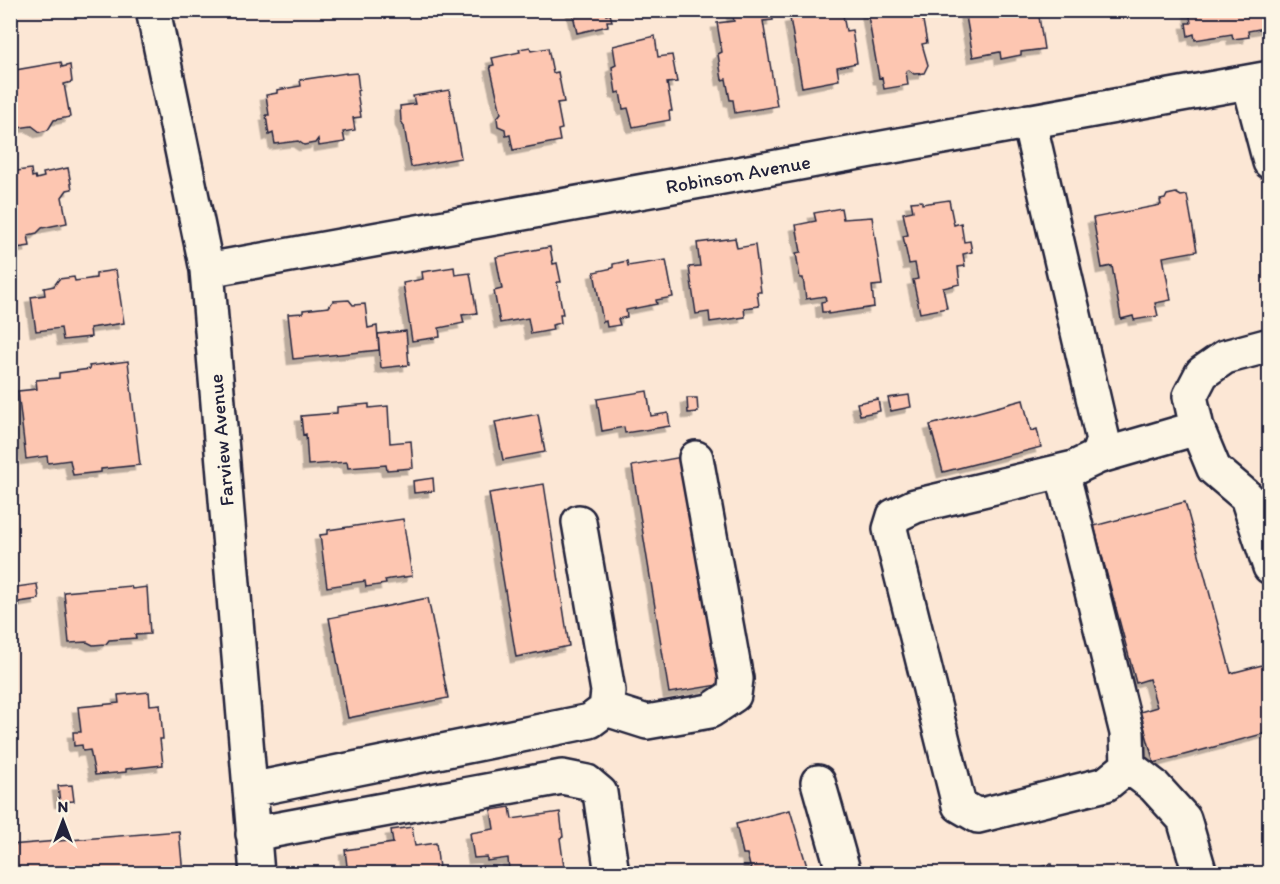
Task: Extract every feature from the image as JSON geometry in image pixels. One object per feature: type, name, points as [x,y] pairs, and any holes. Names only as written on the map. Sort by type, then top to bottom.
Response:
[{"type":"street","name":"Farview Avenue","points":[[153,10],[207,270],[256,873]]},
{"type":"street","name":"Robinson Avenue","points":[[207,270],[1259,80]]},
{"type":"street","points":[[1259,80],[1269,162]]},
{"type":"street","points":[[1029,122],[1103,440],[1096,458]]},
{"type":"street","points":[[1269,345],[1225,357],[1202,373],[1190,396],[1197,428],[1214,469],[1247,497],[1269,567]]},
{"type":"street","points":[[1128,766],[1106,784],[978,816],[959,805],[890,529],[894,516],[915,506],[1074,468],[1096,458],[1197,428]]},
{"type":"street","points":[[606,710],[648,722],[710,711],[734,695],[736,678],[696,458]]},
{"type":"street","points":[[1062,471],[1127,733],[1128,766]]},
{"type":"street","points":[[250,790],[590,721],[606,710],[608,691],[579,522]]},
{"type":"street","points":[[1128,766],[1154,786],[1184,819],[1200,873]]},
{"type":"street","points":[[253,834],[562,777],[587,782],[600,793],[612,873]]},
{"type":"street","points":[[818,782],[844,873]]},
{"type":"building","points":[[572,10],[605,10],[606,15],[610,14],[612,21],[607,21],[608,26],[577,33]]},
{"type":"building","points":[[772,10],[773,20],[763,21],[777,106],[735,113],[726,79],[722,80],[718,54],[722,52],[717,23],[734,21],[732,12]]},
{"type":"building","points":[[830,10],[842,10],[846,31],[852,30],[857,63],[837,67],[839,80],[802,87],[790,18]]},
{"type":"building","points":[[867,10],[916,10],[918,17],[922,15],[927,43],[922,44],[928,65],[924,73],[914,74],[909,70],[906,71],[908,85],[884,89],[882,77],[879,78]]},
{"type":"building","points":[[965,10],[1038,10],[1044,49],[1021,52],[1021,55],[1001,59],[1000,52],[973,57]]},
{"type":"building","points":[[1189,10],[1270,10],[1270,27],[1248,31],[1249,37],[1233,39],[1232,34],[1195,40],[1194,34],[1188,36],[1186,23],[1191,23]]},
{"type":"building","points":[[655,36],[658,57],[672,55],[677,82],[667,83],[672,111],[669,111],[670,120],[633,127],[628,108],[623,109],[620,92],[616,93],[612,67],[616,65],[613,46]]},
{"type":"building","points":[[530,47],[531,51],[548,48],[553,73],[558,72],[564,102],[557,103],[562,129],[558,130],[560,141],[513,150],[510,135],[506,136],[505,129],[498,126],[497,118],[501,113],[490,66],[494,65],[492,58],[520,52],[519,49]]},
{"type":"building","points":[[61,62],[62,67],[70,65],[72,82],[64,84],[70,117],[54,120],[48,130],[40,132],[32,126],[10,129],[10,71]]},
{"type":"building","points":[[357,73],[361,117],[353,118],[355,130],[343,132],[345,142],[319,146],[318,139],[315,143],[304,145],[298,141],[275,144],[273,133],[269,135],[266,95],[277,93],[277,90],[301,86],[300,80]]},
{"type":"building","points":[[449,90],[461,158],[411,167],[400,106],[415,104],[413,96]]},
{"type":"building","points":[[68,168],[72,189],[67,190],[62,197],[67,223],[42,228],[37,233],[28,235],[30,246],[10,249],[10,172],[31,169],[32,177],[35,176],[36,179],[44,177],[43,173]]},
{"type":"building","points":[[1176,193],[1181,196],[1187,195],[1197,251],[1163,257],[1171,300],[1155,303],[1158,316],[1134,320],[1133,316],[1121,319],[1112,266],[1102,268],[1093,218],[1161,205],[1160,200]]},
{"type":"building","points":[[949,200],[954,225],[961,223],[964,242],[970,241],[972,252],[963,254],[965,266],[958,267],[960,284],[943,288],[947,308],[920,313],[913,280],[918,279],[915,263],[909,264],[903,236],[908,235],[903,213],[913,211],[911,202],[922,201],[922,204]]},
{"type":"building","points":[[841,208],[843,219],[872,217],[882,285],[872,286],[874,307],[828,314],[828,312],[822,312],[821,302],[826,301],[825,296],[806,299],[796,253],[801,252],[796,225],[816,221],[814,213]]},
{"type":"building","points":[[735,238],[737,248],[755,245],[761,292],[757,292],[759,306],[744,308],[745,317],[710,322],[709,312],[696,314],[689,267],[700,266],[697,243]]},
{"type":"building","points":[[550,247],[553,264],[557,263],[561,282],[557,282],[563,314],[560,314],[561,323],[552,325],[553,330],[531,334],[528,318],[500,323],[494,291],[502,289],[496,257]]},
{"type":"building","points":[[666,260],[673,297],[656,300],[657,304],[626,310],[627,317],[618,319],[620,325],[607,327],[606,321],[603,322],[594,272],[613,268],[613,264],[627,261],[628,266]]},
{"type":"building","points":[[454,267],[455,275],[470,273],[477,313],[462,315],[464,323],[439,328],[440,337],[412,341],[403,283],[423,279],[422,272]]},
{"type":"building","points":[[116,270],[124,323],[90,328],[91,337],[63,340],[61,328],[36,331],[31,297],[45,295],[44,288],[54,286],[59,279],[74,277],[75,281],[96,278],[96,273]]},
{"type":"building","points":[[349,300],[353,305],[365,304],[368,328],[377,326],[379,350],[293,359],[288,314],[329,307],[333,301]]},
{"type":"building","points":[[406,331],[409,365],[381,368],[378,334]]},
{"type":"building","points":[[128,361],[140,465],[101,469],[101,472],[73,475],[70,460],[48,463],[47,456],[26,459],[18,391],[37,389],[36,380],[59,378],[59,373]]},
{"type":"building","points":[[647,391],[651,416],[668,413],[670,426],[625,433],[624,427],[602,431],[597,399]]},
{"type":"building","points":[[909,395],[911,407],[891,411],[888,398]]},
{"type":"building","points":[[687,398],[697,398],[698,412],[688,413]]},
{"type":"building","points":[[878,399],[880,411],[860,415],[857,403]]},
{"type":"building","points":[[1023,400],[1031,431],[1037,429],[1041,447],[943,472],[930,425]]},
{"type":"building","points":[[369,404],[369,408],[388,406],[390,443],[411,441],[413,468],[387,470],[386,465],[348,468],[347,462],[308,465],[306,434],[303,435],[301,416],[337,413],[337,407]]},
{"type":"building","points":[[538,414],[545,452],[503,460],[495,422]]},
{"type":"building","points":[[687,456],[724,684],[669,693],[632,466]]},
{"type":"building","points":[[433,478],[434,491],[414,493],[413,481]]},
{"type":"building","points":[[544,484],[569,646],[516,657],[489,493]]},
{"type":"building","points":[[1185,502],[1231,673],[1270,663],[1270,732],[1154,763],[1140,712],[1157,707],[1149,679],[1136,683],[1094,526]]},
{"type":"building","points":[[403,519],[412,576],[385,580],[386,584],[366,587],[365,581],[327,587],[320,535],[328,534],[328,530]]},
{"type":"building","points":[[15,579],[17,587],[37,584],[39,599],[19,602],[19,606],[10,607],[10,580]]},
{"type":"building","points":[[131,586],[132,589],[147,587],[150,634],[135,635],[136,638],[109,640],[106,644],[69,643],[64,592]]},
{"type":"building","points":[[428,598],[448,698],[348,718],[329,618]]},
{"type":"building","points":[[149,692],[150,705],[160,704],[163,765],[95,775],[90,750],[83,751],[82,745],[74,746],[73,732],[81,732],[78,707],[119,703],[118,695]]},
{"type":"building","points":[[72,785],[74,801],[60,802],[58,786]]},
{"type":"building","points":[[510,807],[512,819],[560,812],[563,837],[560,838],[565,874],[493,874],[509,871],[508,858],[487,861],[487,857],[474,858],[470,833],[494,829],[491,810]]},
{"type":"building","points":[[790,810],[808,870],[805,874],[752,874],[747,854],[743,854],[736,824]]},
{"type":"building","points":[[412,827],[415,846],[436,843],[439,868],[427,870],[427,874],[348,874],[345,850],[393,843],[391,830]]},
{"type":"building","points":[[179,831],[183,874],[10,874],[10,845]]},
{"type":"building","points":[[1051,864],[1054,874],[1017,874]]}]
